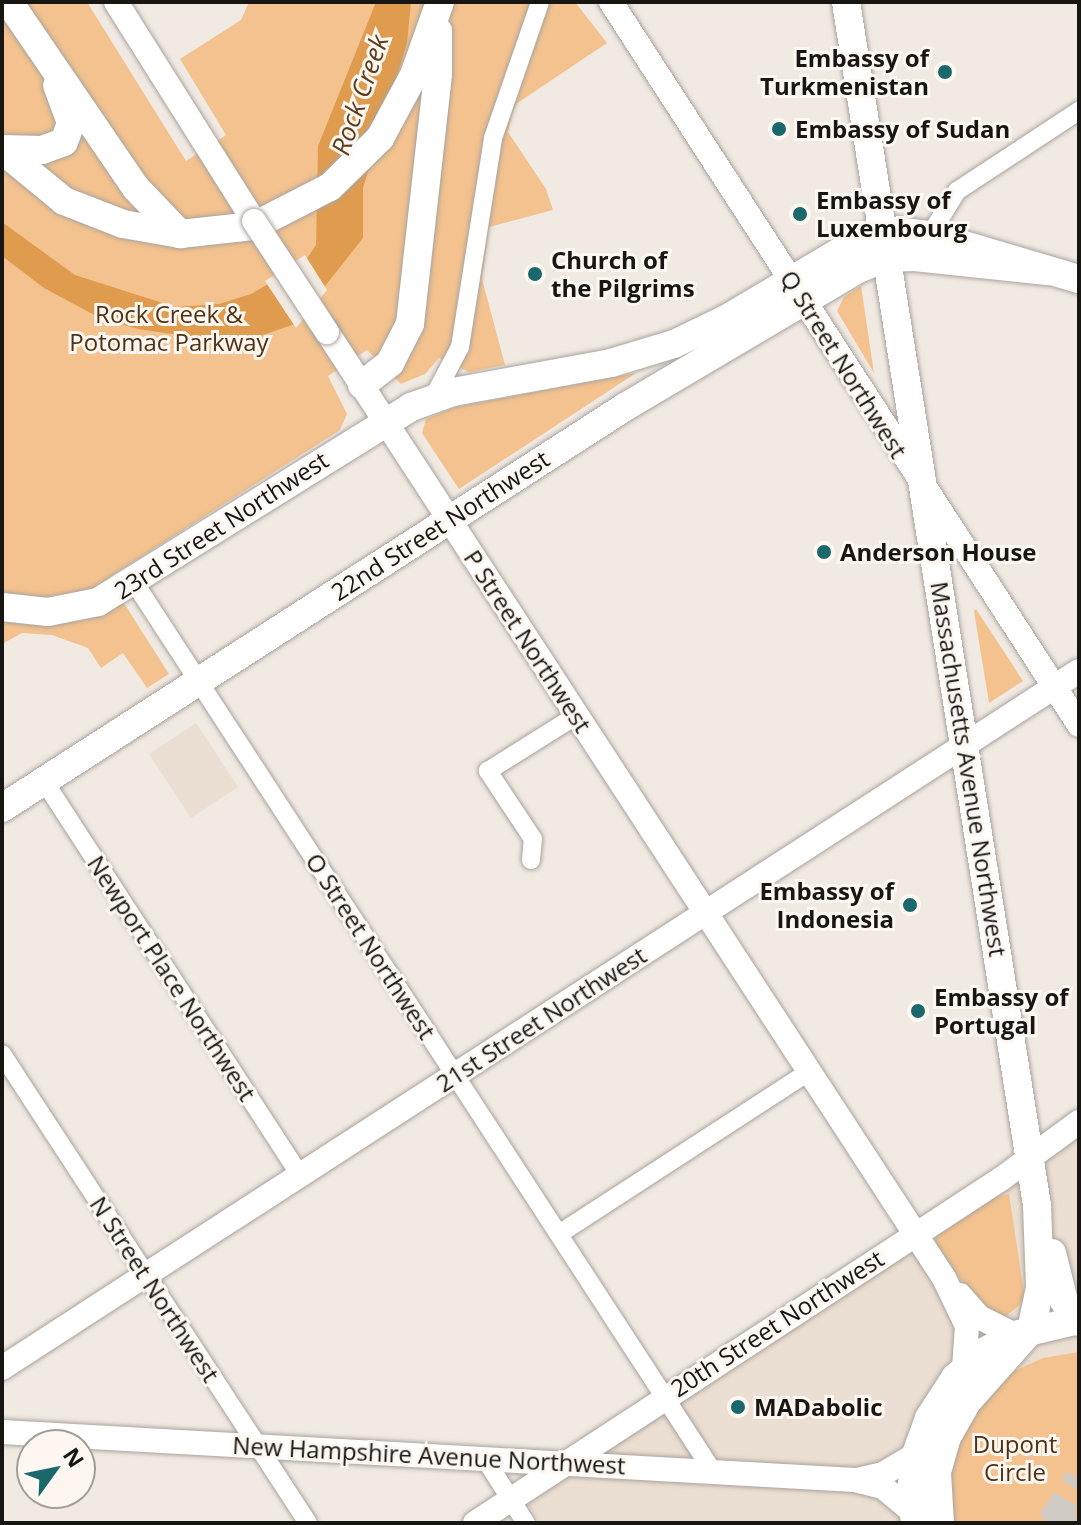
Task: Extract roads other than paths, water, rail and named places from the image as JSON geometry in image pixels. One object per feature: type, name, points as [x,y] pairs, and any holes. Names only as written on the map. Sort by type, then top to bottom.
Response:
[{"type":"main road","points":[[9,2],[136,188],[180,234]]},
{"type":"main road","name":"P Street Northwest","points":[[116,2],[384,421],[944,1278],[967,1326],[964,1369]]},
{"type":"main road","name":"Q Street Northwest","points":[[611,2],[1079,725]]},
{"type":"main road","name":"Massachusetts Avenue Northwest","points":[[846,2],[1037,1205],[1040,1288],[1023,1332]]},
{"type":"main road","points":[[2,150],[46,189],[81,210],[145,230],[180,234],[237,231],[301,205],[343,177],[380,138],[414,75],[439,5]]},
{"type":"main road","points":[[354,374],[390,363],[410,324],[438,74],[439,5]]},
{"type":"main road","points":[[2,150],[51,149],[64,142],[70,127],[62,96],[31,35]]},
{"type":"main road","points":[[885,246],[944,238],[1079,279]]},
{"type":"main road","name":"22nd Street Northwest","points":[[2,808],[449,519],[687,354],[797,292],[852,243],[885,246]]},
{"type":"main road","points":[[885,246],[1047,271]]},
{"type":"main road","name":"22nd Street Northwest","points":[[384,421],[433,398],[621,361],[687,354]]},
{"type":"main road","name":"23rd Street Northwest","points":[[2,607],[35,612],[83,608],[134,582],[384,421]]},
{"type":"main road","name":"21st Street Northwest","points":[[2,1368],[1079,671]]},
{"type":"main road","name":"20th Street Northwest","points":[[475,1523],[664,1396],[916,1234],[1079,1122]]},
{"type":"main road","name":"Massachusetts Avenue Northwest","points":[[1037,1205],[1064,1301],[1079,1321]]},
{"type":"main road","name":"P Street Northwest","points":[[944,1278],[979,1317],[1023,1332]]},
{"type":"main road","points":[[914,1517],[916,1454],[937,1403],[964,1369],[1023,1332],[1079,1321]]},
{"type":"main road","points":[[940,1523],[936,1484],[947,1437],[967,1402],[1023,1332]]},
{"type":"main road","name":"New Hampshire Avenue Northwest","points":[[2,1432],[855,1480],[883,1487],[914,1517]]},
{"type":"main road","name":"New Hampshire Avenue Northwest","points":[[855,1480],[883,1474],[916,1454]]},
{"type":"street","points":[[433,398],[460,347],[493,138],[540,2]]},
{"type":"street","points":[[944,238],[947,206],[961,187],[1079,111]]},
{"type":"street","points":[[944,238],[947,206]]},
{"type":"street","name":"O Street Northwest","points":[[134,582],[712,1470]]},
{"type":"street","points":[[531,860],[533,839],[488,771],[577,715]]},
{"type":"street","name":"Newport Place Northwest","points":[[44,781],[300,1175]]},
{"type":"street","name":"N Street Northwest","points":[[2,1054],[308,1523]]},
{"type":"street","points":[[559,1234],[810,1071]]},
{"type":"street","points":[[485,1459],[526,1523]]},
{"type":"water","name":"Rock Creek","points":[[376,2],[411,2],[407,43],[363,188],[363,238],[295,324],[251,339],[218,341],[138,329],[100,318],[44,288],[2,256],[2,222],[75,275],[175,307],[219,304],[251,294],[304,263],[316,245],[318,146]]},
{"type":"tunnel","points":[[1051,1523],[1079,1479]]},
{"type":"tunnel","points":[[1076,1523],[1079,1518]]},
{"type":"place","name":"Embassy of Turkmenistan","points":[[945,72]]},
{"type":"place","name":"Embassy of Sudan","points":[[779,129]]},
{"type":"place","name":"Embassy of Luxembourg","points":[[800,214]]},
{"type":"place","name":"Church of the Pilgrims","points":[[535,274]]},
{"type":"place","name":"Anderson House","points":[[824,552]]},
{"type":"place","name":"Embassy of Indonesia","points":[[910,905]]},
{"type":"place","name":"Embassy of Portugal","points":[[918,1011]]},
{"type":"place","name":"MADabolic","points":[[738,1407]]},
{"type":"park label","name":"Rock Creek & Potomac Parkway","points":[[169,328]]},
{"type":"park label","name":"Dupont Circle","points":[[1015,1458]]}]
